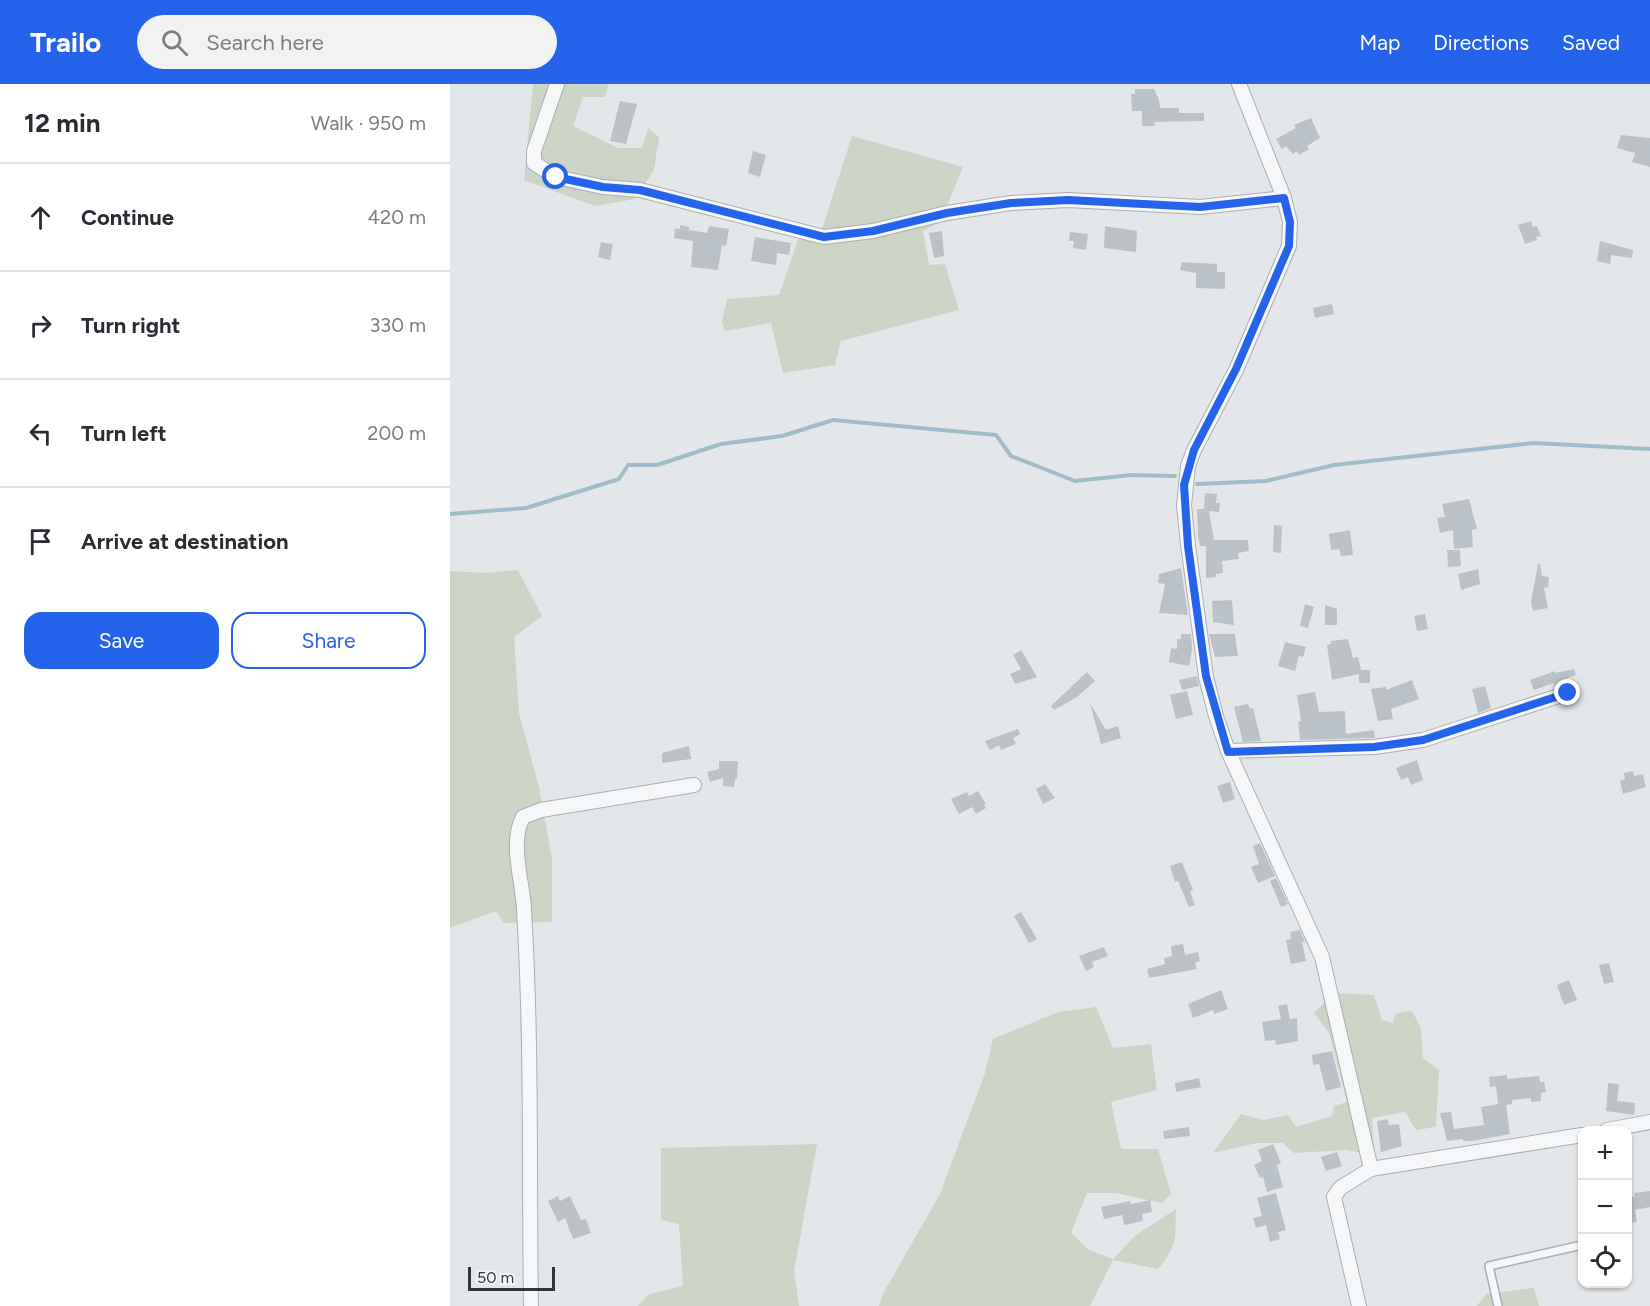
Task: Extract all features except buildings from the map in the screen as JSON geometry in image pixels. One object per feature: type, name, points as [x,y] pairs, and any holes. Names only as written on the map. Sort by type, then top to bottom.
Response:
[{"type":"street","points":[[557,84],[534,151],[534,163],[550,174],[603,187],[640,190],[824,237],[873,231],[947,213],[1011,203],[1068,200],[1200,207],[1284,198]]},
{"type":"street","points":[[1239,84],[1284,198],[1290,222],[1289,246],[1236,369],[1194,450],[1184,485],[1188,546],[1206,676],[1228,752],[1322,957],[1371,1169]]},
{"type":"street","points":[[1228,752],[1374,747],[1423,740],[1568,693]]},
{"type":"street","points":[[531,1306],[529,1023],[524,908],[516,839],[518,827],[523,816],[541,810],[694,785]]},
{"type":"street","points":[[1630,1126],[1650,1122]]},
{"type":"street","points":[[1359,1306],[1334,1197],[1340,1188],[1371,1169],[1578,1136]]},
{"type":"lane","points":[[1498,1306],[1490,1266],[1578,1246]]},
{"type":"green space","points":[[533,84],[609,84],[605,97],[583,97],[573,126],[618,148],[642,148],[648,128],[659,137],[654,170],[635,199],[595,206],[524,180]]},
{"type":"green space","points":[[852,136],[963,167],[940,222],[923,231],[929,265],[945,264],[959,310],[841,341],[835,365],[783,373],[771,323],[724,331],[722,321],[727,299],[779,295],[799,237],[818,241]]},
{"type":"green space","points":[[518,570],[542,616],[514,637],[519,713],[539,787],[552,859],[552,922],[504,923],[496,911],[450,928],[450,571],[486,573]]},
{"type":"green space","points":[[1334,993],[1374,995],[1382,1020],[1393,1023],[1396,1013],[1412,1011],[1421,1028],[1423,1058],[1439,1070],[1436,1127],[1416,1130],[1405,1112],[1372,1118],[1374,1155],[1346,1150],[1294,1153],[1283,1143],[1257,1143],[1213,1153],[1241,1114],[1263,1120],[1288,1115],[1296,1127],[1332,1116],[1334,1106],[1347,1102],[1329,1033],[1314,1013]]},
{"type":"green space","points":[[1096,1007],[1113,1048],[1151,1044],[1157,1090],[1111,1102],[1121,1149],[1158,1149],[1171,1194],[1162,1203],[1116,1193],[1087,1193],[1071,1233],[1089,1250],[1113,1259],[1136,1235],[1176,1209],[1174,1241],[1164,1261],[1158,1269],[1113,1260],[1090,1306],[879,1306],[884,1292],[940,1194],[985,1073],[993,1039],[1058,1012]]},
{"type":"green space","points":[[817,1144],[794,1271],[799,1306],[638,1306],[649,1294],[683,1286],[679,1224],[661,1220],[661,1148]]},
{"type":"green space","points":[[1534,1288],[1539,1306],[1477,1306],[1486,1294]]},
{"type":"waterway","points":[[450,514],[526,508],[619,479],[628,465],[657,465],[721,444],[782,436],[833,420],[996,435],[1011,456],[1075,481],[1131,475],[1175,476]]},
{"type":"waterway","points":[[1197,484],[1266,481],[1334,465],[1534,443],[1650,449]]},
{"type":"route","points":[[556,177],[603,187],[640,190],[824,237],[873,231],[947,213],[1011,203],[1068,200],[1200,207],[1229,206],[1284,198],[1290,222],[1289,246],[1236,369],[1194,450],[1184,485],[1188,546],[1206,676],[1228,752],[1374,747],[1423,740],[1523,710],[1568,693]]}]
